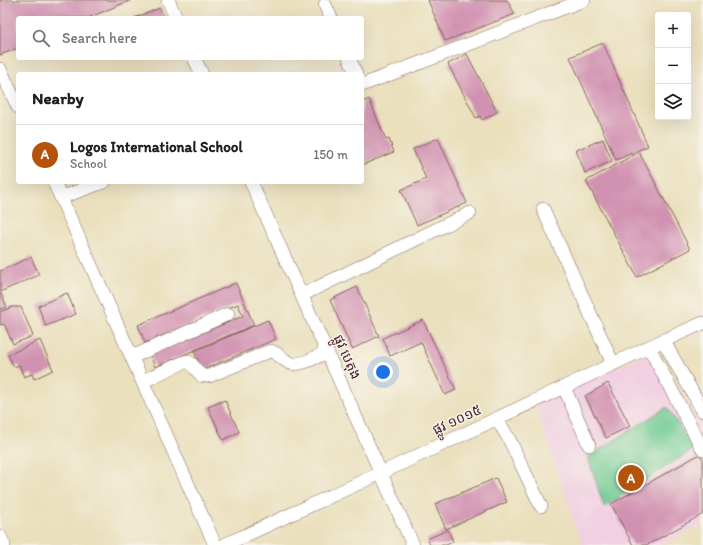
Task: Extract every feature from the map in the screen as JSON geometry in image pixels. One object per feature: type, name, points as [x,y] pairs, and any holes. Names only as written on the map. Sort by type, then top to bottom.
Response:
[{"type":"street","points":[[168,0],[175,16]]},
{"type":"street","points":[[364,85],[584,0]]},
{"type":"street","points":[[325,5],[330,16]]},
{"type":"street","points":[[195,60],[201,72]]},
{"type":"street","points":[[350,60],[355,72]]},
{"type":"street","points":[[0,69],[16,103]]},
{"type":"street","points":[[55,184],[215,545]]},
{"type":"street","points":[[62,197],[98,184]]},
{"type":"street","name":"ផ្លូវ បេតុង","points":[[252,184],[413,545]]},
{"type":"street","points":[[543,209],[613,364]]},
{"type":"street","points":[[302,295],[470,213]]},
{"type":"street","points":[[132,357],[228,314]]},
{"type":"street","name":"ផ្លូវ ១០១៥","points":[[224,545],[497,419],[663,340],[703,323]]},
{"type":"street","points":[[663,340],[703,411]]},
{"type":"street","points":[[649,347],[703,450]]},
{"type":"street","points":[[143,381],[187,361],[194,365],[198,373],[202,376],[209,376],[270,351],[275,352],[290,363],[294,364],[327,352]]},
{"type":"street","points":[[564,387],[589,444]]},
{"type":"street","points":[[497,419],[509,439],[541,506]]},
{"type":"street","points":[[0,536],[4,545]]},
{"type":"shaded area","points":[[656,349],[703,431],[703,524],[660,545],[582,545],[535,406]]},
{"type":"green space","points":[[667,407],[694,449],[604,507],[588,457]]},
{"type":"building","points":[[0,0],[131,0],[93,16],[16,16],[16,49],[0,55]]},
{"type":"building","points":[[428,0],[507,0],[515,14],[445,41]]},
{"type":"building","points":[[160,8],[163,16],[139,16]]},
{"type":"building","points":[[603,43],[648,146],[616,160],[570,57]]},
{"type":"building","points":[[467,54],[497,112],[482,120],[480,116],[476,118],[448,64]]},
{"type":"building","points":[[369,99],[386,140],[389,139],[394,152],[364,164],[364,101]]},
{"type":"building","points":[[438,138],[467,203],[417,225],[401,190],[426,179],[413,149]]},
{"type":"building","points":[[603,139],[612,161],[585,173],[576,150]]},
{"type":"building","points":[[639,152],[690,249],[637,277],[586,181]]},
{"type":"building","points":[[31,257],[39,275],[0,292],[0,271]]},
{"type":"building","points":[[236,283],[254,325],[155,367],[150,355],[243,316],[238,304],[145,343],[138,325]]},
{"type":"building","points":[[357,287],[379,336],[352,349],[330,300]]},
{"type":"building","points":[[1,293],[7,307],[0,310],[0,294]]},
{"type":"building","points":[[67,293],[76,314],[46,326],[38,306]]},
{"type":"building","points":[[12,307],[21,307],[33,336],[13,344],[4,324],[0,325],[0,312]]},
{"type":"building","points":[[268,320],[276,339],[202,370],[194,351]]},
{"type":"building","points":[[423,320],[456,390],[445,395],[421,342],[390,356],[383,338]]},
{"type":"building","points":[[40,340],[53,370],[34,379],[32,374],[24,377],[19,365],[14,367],[8,355]]},
{"type":"building","points":[[608,383],[630,426],[606,438],[585,396]]},
{"type":"building","points":[[225,400],[239,432],[223,440],[208,407]]},
{"type":"building","points":[[700,454],[703,459],[703,514],[647,545],[633,545],[611,504]]},
{"type":"building","points":[[496,478],[507,502],[446,529],[435,504]]},
{"type":"building","points":[[448,530],[453,542],[446,545],[430,545],[427,539]]},
{"type":"place","name":"Logos International School","points":[[631,478]]}]
